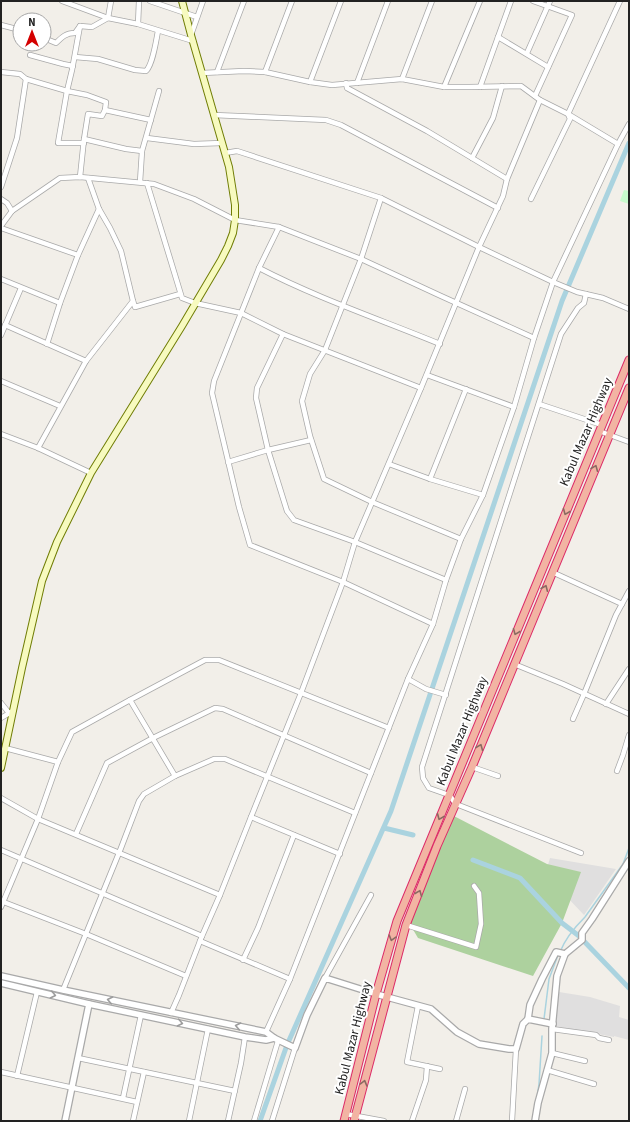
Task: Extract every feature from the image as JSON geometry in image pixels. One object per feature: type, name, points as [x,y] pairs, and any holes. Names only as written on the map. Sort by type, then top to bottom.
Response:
[{"type":"highway","name":"Kabul Mazar Highway","points":[[345,1118],[376,994],[397,921],[629,360]]},
{"type":"highway","name":"Kabul Mazar Highway","points":[[355,1119],[406,925],[437,846],[472,767],[609,435],[627,401],[629,388]]},
{"type":"main road","points":[[1,768],[11,712],[42,581],[57,542],[91,473],[195,303],[228,246],[233,233],[235,205],[229,167],[182,1]]},
{"type":"street","points":[[62,1],[108,18],[192,38],[197,17],[204,1]]},
{"type":"street","points":[[108,18],[111,1]]},
{"type":"street","points":[[138,24],[139,1]]},
{"type":"street","points":[[150,1],[197,17]]},
{"type":"street","points":[[217,72],[244,1]]},
{"type":"street","points":[[265,72],[292,1]]},
{"type":"street","points":[[310,82],[341,1]]},
{"type":"street","points":[[357,82],[388,1]]},
{"type":"street","points":[[402,79],[432,1]]},
{"type":"street","points":[[444,87],[480,1]]},
{"type":"street","points":[[480,87],[511,1]]},
{"type":"street","points":[[533,1],[572,15],[534,96]]},
{"type":"street","points":[[527,53],[550,1]]},
{"type":"street","points":[[531,199],[570,119],[568,114],[620,1]]},
{"type":"street","points":[[80,26],[92,27],[108,18]]},
{"type":"street","points":[[1,25],[12,28]]},
{"type":"street","points":[[52,41],[56,43],[69,33],[75,33],[80,26]]},
{"type":"street","points":[[80,26],[58,143],[84,141],[142,152]]},
{"type":"street","points":[[74,57],[98,59],[135,70],[146,71],[151,63],[158,31]]},
{"type":"street","points":[[498,37],[527,53],[548,67]]},
{"type":"street","points":[[30,55],[73,66]]},
{"type":"street","points":[[202,73],[244,71],[265,72],[310,82],[332,85],[402,79],[444,87],[521,86],[540,100],[568,114],[618,144]]},
{"type":"street","points":[[1,73],[20,74],[26,79],[67,91],[87,95],[106,102],[105,110],[102,116],[88,114],[80,177]]},
{"type":"street","points":[[1,187],[17,138],[26,79]]},
{"type":"street","points":[[346,84],[347,88],[427,131],[507,179]]},
{"type":"street","points":[[472,158],[493,118],[502,86]]},
{"type":"street","points":[[140,182],[142,152],[159,91]]},
{"type":"street","points":[[171,1013],[301,693],[343,582],[355,542],[427,375],[479,247],[498,208],[503,196],[507,179],[540,100]]},
{"type":"street","points":[[105,110],[151,120]]},
{"type":"street","points":[[214,115],[326,120],[341,125],[498,208]]},
{"type":"street","points":[[266,1032],[290,979],[408,679],[433,624],[446,580],[461,539],[483,495],[514,407],[534,338],[553,282],[618,144],[629,124]]},
{"type":"street","points":[[147,138],[194,144],[222,143]]},
{"type":"street","points":[[225,153],[237,151],[381,198],[560,286],[577,292],[603,298],[629,309]]},
{"type":"street","points":[[78,255],[1,227],[12,211],[60,178],[80,177],[154,184],[194,199],[235,220],[279,227],[361,258],[534,338]]},
{"type":"street","points":[[88,178],[99,209],[121,251],[135,307],[180,294]]},
{"type":"street","points":[[147,183],[182,298],[195,303],[241,313],[283,334],[421,388]]},
{"type":"street","points":[[381,198],[361,258],[325,350],[310,374],[302,401],[311,440],[324,479],[372,502],[461,539]]},
{"type":"street","points":[[1,200],[7,203],[12,211]]},
{"type":"street","points":[[47,344],[60,303],[78,255],[99,209]]},
{"type":"street","points":[[279,227],[259,268],[214,381],[212,393],[239,507],[250,545],[343,582],[433,624]]},
{"type":"street","points":[[259,268],[282,280],[440,344]]},
{"type":"street","points":[[1,279],[60,303]]},
{"type":"street","points":[[1,335],[21,288]]},
{"type":"street","points":[[581,853],[456,804],[449,795],[429,788],[423,778],[422,767],[561,334],[578,308],[584,303],[586,294]]},
{"type":"street","points":[[38,448],[86,361],[133,301]]},
{"type":"street","points":[[5,325],[86,361]]},
{"type":"street","points":[[283,334],[258,388],[256,398],[268,450],[287,511],[294,520],[355,542],[446,580]]},
{"type":"street","points":[[427,375],[514,407]]},
{"type":"street","points":[[1,382],[60,406]]},
{"type":"street","points":[[430,479],[466,389]]},
{"type":"street","points":[[539,404],[600,428],[609,435],[629,442]]},
{"type":"street","points":[[1,434],[38,448],[91,473]]},
{"type":"street","points":[[228,462],[268,450],[311,440]]},
{"type":"street","points":[[389,464],[430,479],[483,495]]},
{"type":"street","points":[[552,572],[622,604]]},
{"type":"street","points":[[572,720],[616,615],[629,591]]},
{"type":"street","points":[[1,907],[2,901],[38,819],[58,762],[72,732],[205,660],[219,660],[389,728]]},
{"type":"street","points":[[514,664],[629,714]]},
{"type":"street","points":[[606,704],[629,669]]},
{"type":"street","points":[[408,679],[426,689],[446,695]]},
{"type":"street","points":[[130,700],[175,776]]},
{"type":"street","points":[[1,703],[11,712],[1,718]]},
{"type":"street","points":[[76,834],[107,763],[153,738],[215,708],[223,709],[371,772]]},
{"type":"street","points":[[617,771],[629,735]]},
{"type":"street","points":[[5,748],[58,762]]},
{"type":"street","points":[[63,990],[139,801],[144,794],[175,776],[214,759],[225,759],[355,813]]},
{"type":"street","points":[[472,767],[498,776]]},
{"type":"street","points":[[1,798],[38,819],[220,895]]},
{"type":"street","points":[[251,817],[340,854]]},
{"type":"street","points":[[243,960],[258,928],[294,835]]},
{"type":"street","points":[[1,850],[201,939],[243,960],[290,979]]},
{"type":"street","points":[[512,1121],[516,1049],[524,1024],[528,1019],[530,1005],[556,952],[561,953],[582,940],[582,933],[629,861]]},
{"type":"street","points":[[406,925],[476,947],[481,924],[479,893],[474,886]]},
{"type":"street","points":[[272,1121],[293,1047],[307,1015],[325,978],[371,896]]},
{"type":"street","points":[[2,901],[186,976]]},
{"type":"street","points":[[535,1121],[538,1103],[552,1053],[552,1026],[561,953]]},
{"type":"street","points":[[1,976],[266,1032],[278,1041],[293,1047]]},
{"type":"street","points":[[325,978],[431,1010],[457,1032],[479,1044],[516,1049]]},
{"type":"street","points":[[1,983],[90,1004],[245,1037],[278,1041]]},
{"type":"street","points":[[17,1076],[37,992]]},
{"type":"street","points":[[65,1121],[90,1004]]},
{"type":"street","points":[[418,1006],[407,1062],[440,1069]]},
{"type":"street","points":[[123,1098],[141,1014]]},
{"type":"street","points":[[528,1019],[552,1026],[596,1034],[599,1038],[609,1040]]},
{"type":"street","points":[[189,1121],[208,1029]]},
{"type":"street","points":[[228,1121],[245,1037]]},
{"type":"street","points":[[254,1121],[278,1041]]},
{"type":"street","points":[[552,1053],[585,1062]]},
{"type":"street","points":[[78,1058],[235,1091]]},
{"type":"street","points":[[412,1121],[426,1080],[427,1066]]},
{"type":"street","points":[[547,1070],[594,1084]]},
{"type":"street","points":[[133,1121],[144,1072]]},
{"type":"street","points":[[1,1074],[17,1076],[137,1102]]},
{"type":"street","points":[[456,1121],[465,1089]]},
{"type":"street","points":[[345,1118],[384,1121]]},
{"type":"shaded area","points":[[550,858],[616,869],[584,915],[567,897],[544,879]]},
{"type":"shaded area","points":[[553,991],[590,997],[620,1006],[619,1017],[629,1020],[629,1040],[549,1025]]},
{"type":"green space","points":[[624,190],[629,191],[629,204],[620,201]]},
{"type":"green space","points":[[450,814],[547,864],[581,872],[562,923],[533,976],[418,938],[408,921]]},
{"type":"waterway","points":[[260,1121],[287,1045],[391,811],[562,301],[629,143]]},
{"type":"waterway","points":[[384,828],[413,835]]},
{"type":"waterway","points":[[560,952],[571,933],[585,917],[623,864],[629,848]]},
{"type":"waterway","points":[[473,860],[520,878],[562,923],[579,936],[629,988]]},
{"type":"waterway","points":[[544,1019],[549,979],[558,955]]},
{"type":"waterway","points":[[537,1098],[542,1036]]}]
